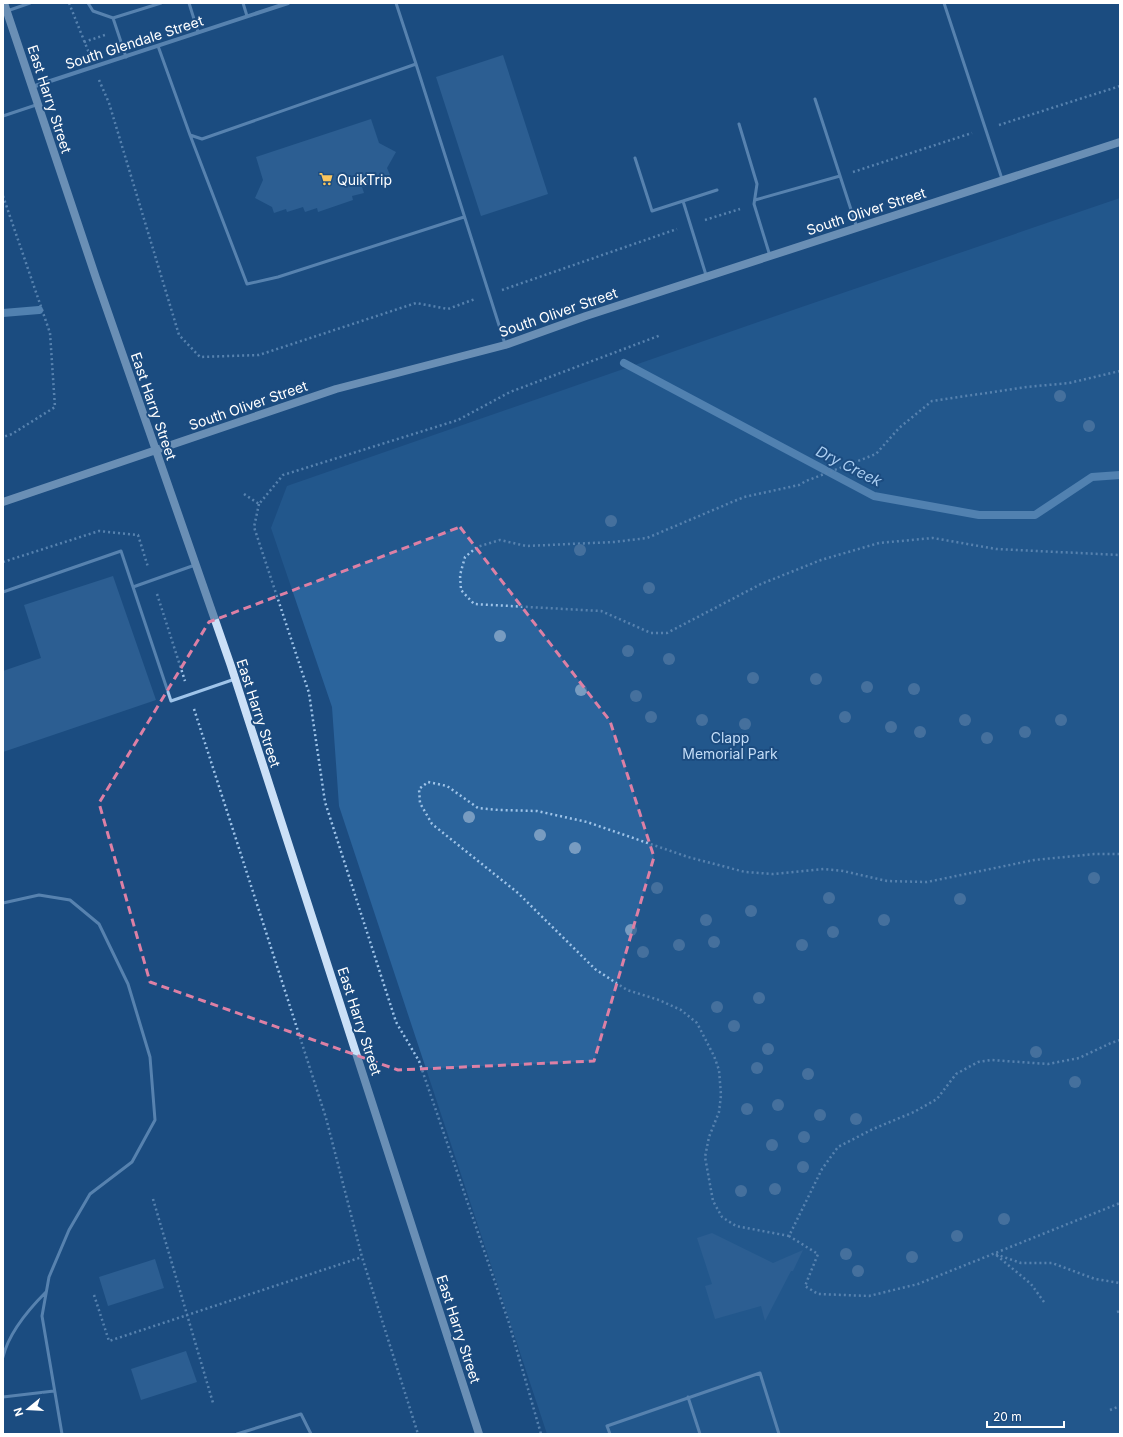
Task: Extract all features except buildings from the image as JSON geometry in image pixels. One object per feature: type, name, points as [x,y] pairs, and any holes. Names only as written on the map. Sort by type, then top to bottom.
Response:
[{"type":"main road","name":"East Harry Street","points":[[5,7],[235,679],[479,1434]]},
{"type":"main road","name":"South Oliver Street","points":[[3,502],[336,389],[505,345],[586,316],[1120,142]]},
{"type":"street","name":"South Glendale Street","points":[[32,87],[288,3]]},
{"type":"lane","points":[[5,7],[30,3]]},
{"type":"lane","points":[[88,3],[93,11],[113,18],[161,3]]},
{"type":"lane","points":[[189,3],[198,32]]},
{"type":"lane","points":[[243,3],[247,16]]},
{"type":"lane","points":[[396,3],[505,345]]},
{"type":"lane","points":[[944,3],[1003,180]]},
{"type":"lane","points":[[113,18],[126,57]]},
{"type":"lane","points":[[158,46],[190,135],[247,284],[278,277],[464,217]]},
{"type":"lane","points":[[190,135],[202,139],[416,64]]},
{"type":"lane","points":[[815,99],[857,228]]},
{"type":"lane","points":[[3,116],[38,105]]},
{"type":"lane","points":[[739,124],[757,184],[754,202],[770,256]]},
{"type":"lane","points":[[635,158],[652,211],[717,190]]},
{"type":"lane","points":[[754,202],[840,176]]},
{"type":"lane","points":[[683,201],[706,277]]},
{"type":"lane","points":[[3,592],[121,551],[171,701],[235,679]]},
{"type":"lane","points":[[133,587],[196,565]]},
{"type":"lane","points":[[3,903],[39,895],[70,900],[99,924],[128,984],[150,1057],[155,1120],[132,1162],[90,1194],[69,1230],[49,1278],[42,1316],[62,1434]]},
{"type":"lane","points":[[3,1357],[6,1344],[30,1308],[46,1292]]},
{"type":"lane","points":[[610,1434],[607,1426],[760,1373],[778,1434]]},
{"type":"lane","points":[[3,1397],[54,1391]]},
{"type":"lane","points":[[688,1397],[700,1434]]},
{"type":"lane","points":[[237,1434],[301,1414],[311,1434]]},
{"type":"path","points":[[69,3],[109,103],[179,335],[200,357],[260,355],[416,303],[448,309],[754,202]]},
{"type":"path","points":[[840,176],[1120,86]]},
{"type":"path","points":[[3,196],[50,333],[55,407],[12,434],[3,437]]},
{"type":"path","points":[[542,1434],[502,1300],[419,1060],[396,1022],[325,802],[309,693],[254,527],[259,504],[283,475],[458,420],[510,392],[661,335]]},
{"type":"path","points":[[1120,371],[1069,383],[1027,387],[932,401],[899,428],[876,454],[799,485],[744,497],[647,538],[614,542],[526,546],[500,540],[477,547],[465,557],[460,575],[461,590],[474,604],[600,611],[651,633],[667,634],[762,584],[821,560],[879,543],[933,538],[996,549],[1120,554]]},
{"type":"path","points":[[244,494],[259,504]]},
{"type":"path","points":[[3,562],[99,531],[138,535],[326,1118],[362,1257],[418,1434]]},
{"type":"path","points":[[1120,854],[1094,854],[1034,860],[927,882],[887,881],[843,871],[824,869],[773,874],[745,872],[688,858],[587,822],[537,811],[478,808],[447,786],[428,782],[418,789],[420,803],[432,824],[518,893],[595,969],[627,990],[659,1000],[681,1010],[697,1023],[714,1056],[719,1070],[721,1095],[719,1112],[708,1137],[705,1157],[713,1201],[722,1217],[736,1226],[788,1236],[818,1254],[805,1286],[818,1294],[868,1296],[918,1284],[1120,1203]]},
{"type":"path","points":[[788,1236],[822,1169],[838,1147],[873,1129],[914,1112],[937,1099],[956,1074],[978,1062],[991,1060],[1048,1064],[1079,1058],[1120,1040]]},
{"type":"path","points":[[152,1199],[213,1403]]},
{"type":"path","points":[[995,1254],[1021,1263],[1052,1263],[1095,1279],[1120,1283]]},
{"type":"path","points":[[995,1254],[1031,1284],[1044,1302]]},
{"type":"path","points":[[94,1295],[109,1341],[362,1257]]},
{"type":"path","points":[[1110,1410],[1120,1406]]},
{"type":"highlighted area","points":[[460,527],[610,721],[654,857],[594,1061],[398,1070],[150,982],[99,803],[209,622]]},
{"type":"green space","name":"Clapp Memorial Park","points":[[1120,198],[1120,1434],[547,1434],[339,806],[332,707],[271,528],[287,486]]},
{"type":"waterway","name":"Dry Creek","points":[[3,313],[39,310]]},
{"type":"waterway","name":"Dry Creek","points":[[624,363],[874,496],[979,515],[1035,515],[1092,477],[1120,475]]},
{"type":"place","name":"QuikTrip","points":[[326,179]]}]
